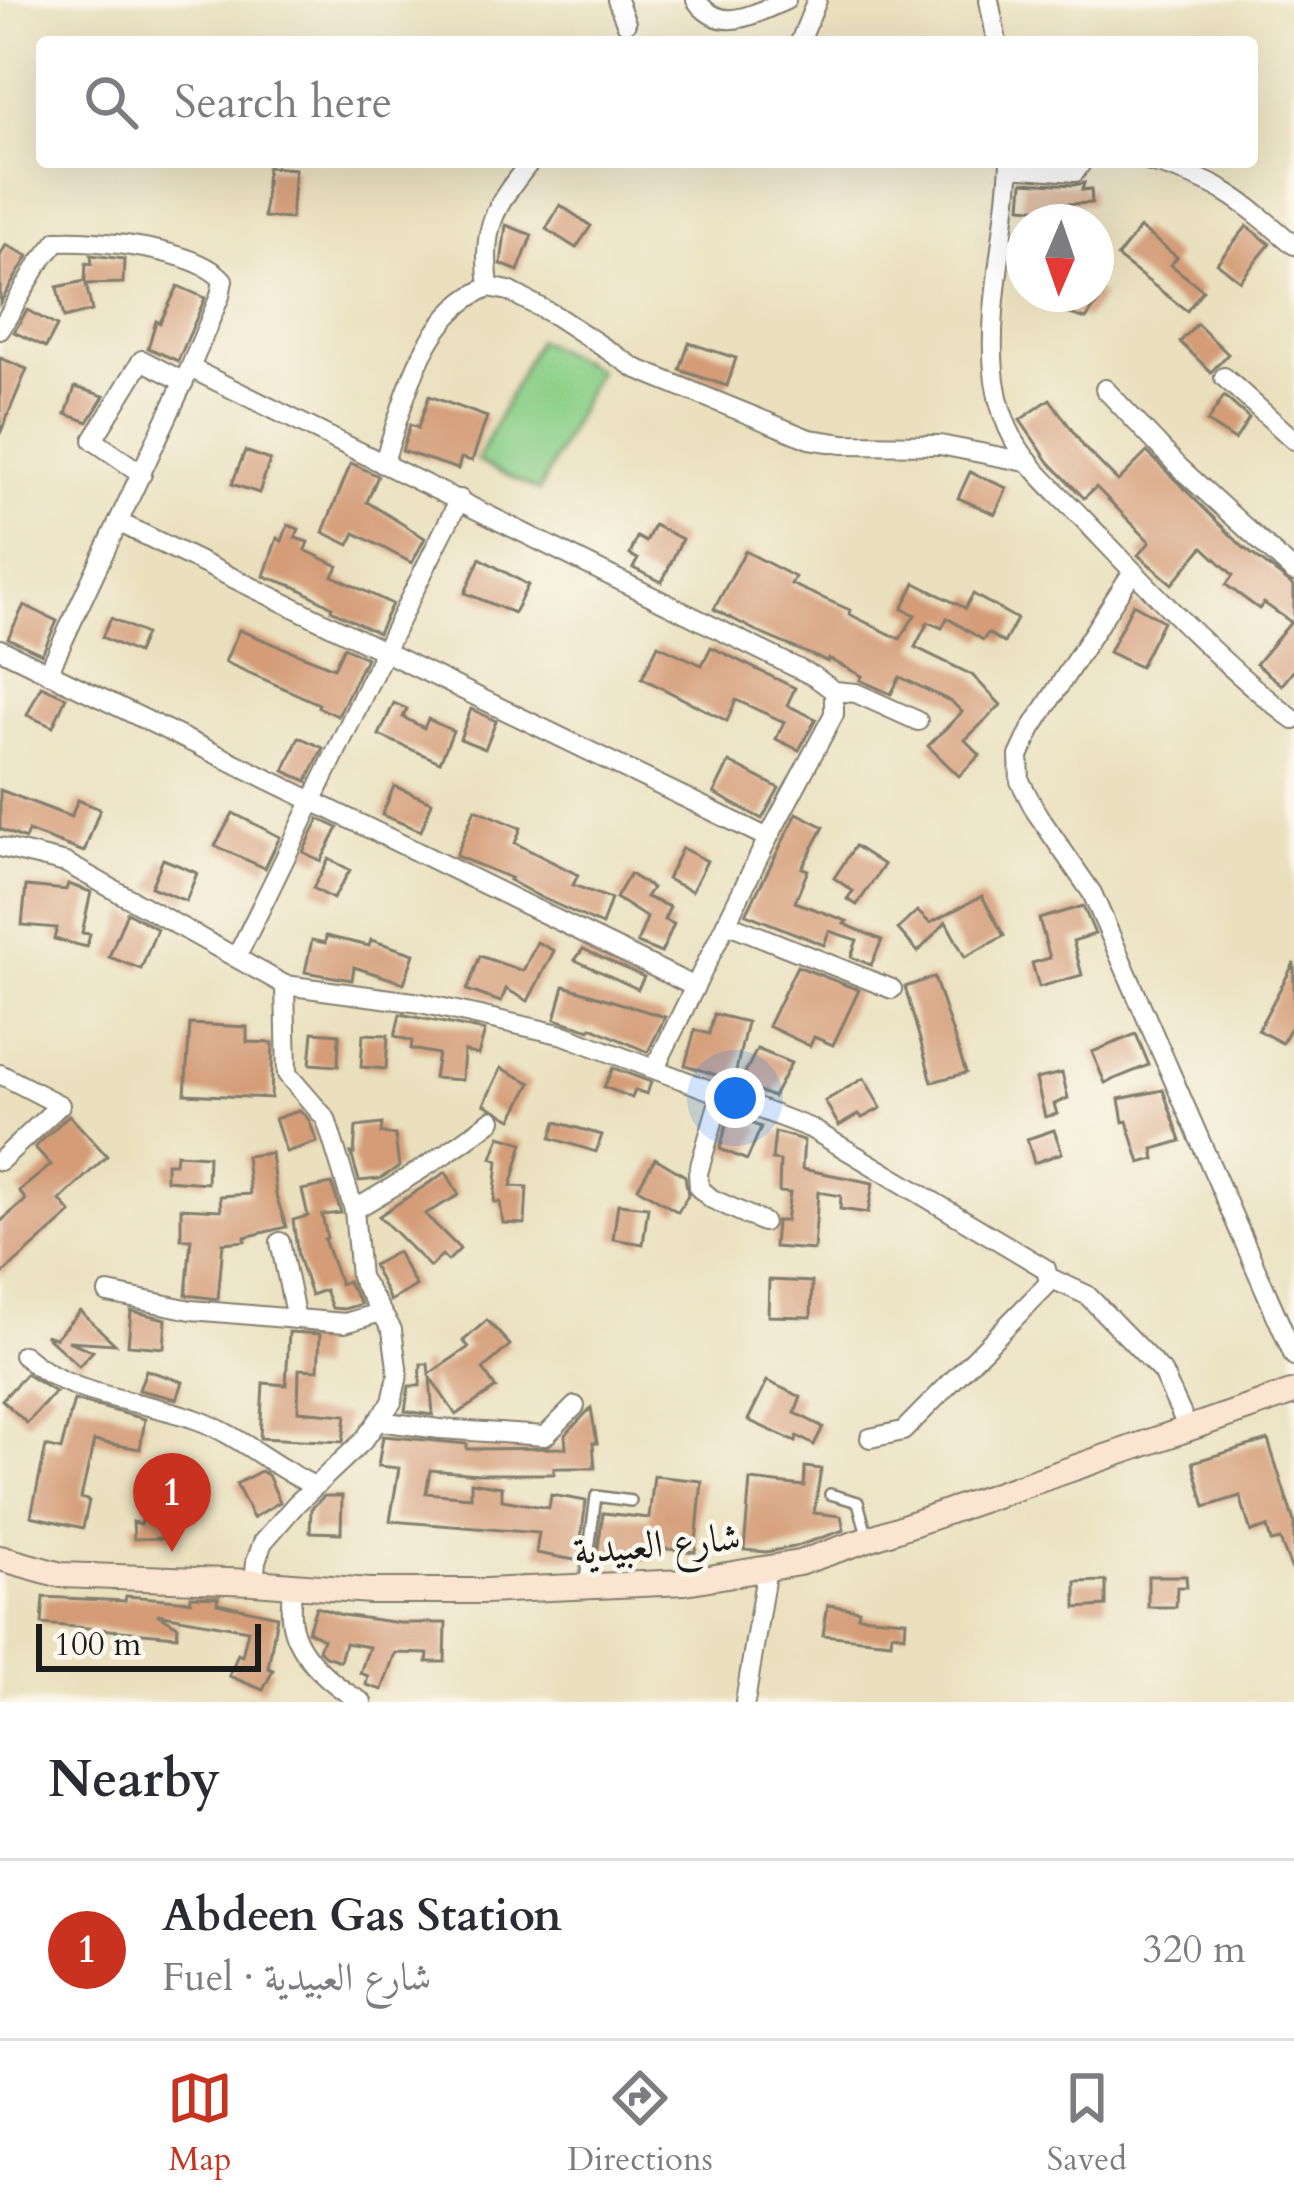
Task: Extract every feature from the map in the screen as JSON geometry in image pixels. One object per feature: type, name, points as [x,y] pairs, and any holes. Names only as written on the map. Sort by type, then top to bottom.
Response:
[{"type":"main road","name":"شارع العبيدية","points":[[0,1558],[61,1575],[370,1591],[685,1582],[799,1563],[1294,1392]]},
{"type":"street","points":[[617,0],[626,22]]},
{"type":"street","points":[[696,0],[721,21],[786,0]]},
{"type":"street","points":[[802,36],[817,0]]},
{"type":"street","points":[[989,0],[996,36]]},
{"type":"street","points":[[489,286],[484,250],[488,225],[497,204],[525,168]]},
{"type":"street","points":[[1010,168],[993,342],[995,383],[1016,444],[1133,571],[1262,696],[1293,718]]},
{"type":"street","points":[[1038,168],[1075,172],[1078,168]]},
{"type":"street","points":[[1172,168],[1235,194],[1294,245]]},
{"type":"street","points":[[0,330],[57,242],[86,239],[137,246],[213,268],[223,280],[187,375],[48,673]]},
{"type":"street","points":[[383,464],[427,345],[462,301],[489,286],[509,291],[556,316],[635,368],[809,439],[940,445],[1031,463]]},
{"type":"street","points":[[142,474],[93,440],[142,360],[187,375],[460,499],[815,676],[834,691],[856,693],[918,722]]},
{"type":"street","points":[[1224,377],[1294,440]]},
{"type":"street","points":[[1105,389],[1180,468],[1294,572]]},
{"type":"street","points":[[237,956],[314,802],[382,650],[460,499]]},
{"type":"street","points":[[120,524],[768,838]]},
{"type":"street","points":[[1133,571],[1032,728],[1018,756],[1020,781],[1092,893],[1294,1356]]},
{"type":"street","points":[[0,650],[693,986]]},
{"type":"street","points":[[656,1068],[693,986],[834,714],[834,691]]},
{"type":"street","points":[[0,847],[66,862],[285,985],[421,1003],[563,1035],[810,1129],[1087,1295],[1162,1372],[1188,1428]]},
{"type":"street","points":[[726,923],[892,988]]},
{"type":"street","points":[[254,1582],[263,1542],[363,1442],[392,1402],[398,1375],[392,1330],[360,1276],[354,1210],[326,1119],[286,1074],[285,985]]},
{"type":"street","points":[[0,1074],[60,1105],[0,1161]]},
{"type":"street","points":[[721,1094],[698,1173],[699,1188],[712,1199],[763,1222]]},
{"type":"street","points":[[354,1210],[455,1149],[492,1120]]},
{"type":"street","points":[[280,1242],[296,1318]]},
{"type":"street","points":[[870,1438],[903,1431],[1043,1290],[1050,1277]]},
{"type":"street","points":[[108,1293],[191,1310],[345,1323],[381,1312]]},
{"type":"street","points":[[23,1355],[64,1384],[192,1418],[237,1437],[279,1471],[315,1486]]},
{"type":"street","points":[[378,1421],[545,1436],[575,1406]]},
{"type":"street","points":[[745,1702],[767,1568]]},
{"type":"street","points":[[292,1585],[292,1626],[305,1650],[337,1688],[362,1702]]},
{"type":"lane","points":[[830,1495],[858,1502],[868,1540]]},
{"type":"lane","points":[[585,1586],[596,1496],[631,1501]]},
{"type":"green space","points":[[537,340],[598,370],[539,491],[477,461]]},
{"type":"building","points":[[267,168],[295,169],[291,219],[264,217]]},
{"type":"building","points":[[1023,182],[1084,183],[1082,190],[1091,189],[1092,203],[1021,204]]},
{"type":"building","points":[[560,205],[591,226],[576,248],[546,229]]},
{"type":"building","points":[[506,225],[532,235],[518,271],[501,264]]},
{"type":"building","points":[[1247,226],[1270,244],[1240,281],[1217,263]]},
{"type":"building","points":[[1140,228],[1177,257],[1171,265],[1203,290],[1187,311],[1117,257]]},
{"type":"building","points":[[6,245],[28,256],[0,303],[0,256]]},
{"type":"building","points":[[91,255],[124,259],[123,283],[86,284],[92,311],[64,318],[57,287],[85,281]]},
{"type":"building","points":[[178,286],[205,298],[178,361],[148,348],[156,321],[160,323]]},
{"type":"building","points":[[27,310],[57,326],[46,347],[14,332]]},
{"type":"building","points":[[1063,312],[1091,312],[1086,319]]},
{"type":"building","points":[[1197,324],[1228,354],[1211,372],[1180,342]]},
{"type":"building","points":[[689,343],[736,358],[727,386],[680,370]]},
{"type":"building","points":[[0,358],[27,369],[0,434]]},
{"type":"building","points":[[75,387],[104,396],[88,422],[66,414]]},
{"type":"building","points":[[429,396],[487,417],[472,461],[461,458],[458,469],[402,451],[410,425],[418,428]]},
{"type":"building","points":[[1224,396],[1249,418],[1235,440],[1207,422]]},
{"type":"building","points":[[1050,399],[1084,447],[1118,481],[1147,452],[1244,548],[1294,586],[1294,670],[1282,685],[1256,664],[1291,622],[1264,603],[1259,609],[1226,585],[1233,575],[1203,547],[1172,584],[1138,555],[1150,542],[1096,487],[1084,498],[1049,462],[1020,420]]},
{"type":"building","points":[[245,451],[270,460],[259,493],[232,484]]},
{"type":"building","points":[[351,463],[378,476],[367,502],[425,538],[412,563],[355,533],[349,545],[323,532]]},
{"type":"building","points":[[970,472],[1007,488],[995,514],[958,498]]},
{"type":"building","points":[[288,525],[299,529],[295,538],[308,542],[305,550],[338,566],[333,576],[392,604],[378,633],[296,587],[264,576],[277,538],[282,541]]},
{"type":"building","points":[[654,525],[682,539],[662,582],[633,568],[638,559],[630,555],[637,537],[646,542]]},
{"type":"building","points":[[745,551],[795,577],[791,584],[900,639],[915,615],[902,609],[915,583],[965,608],[973,594],[1017,619],[1004,643],[988,633],[983,640],[947,618],[942,628],[928,622],[915,647],[972,675],[1001,705],[965,740],[980,755],[959,776],[928,746],[962,712],[952,702],[900,677],[891,694],[829,659],[764,635],[714,609]]},
{"type":"building","points":[[480,558],[528,585],[514,613],[465,593]]},
{"type":"building","points":[[1133,604],[1163,621],[1140,667],[1109,652]]},
{"type":"building","points":[[24,605],[57,621],[42,654],[8,638]]},
{"type":"building","points":[[111,618],[145,634],[137,653],[102,637]]},
{"type":"building","points":[[239,630],[334,668],[344,647],[366,658],[338,716],[225,662]]},
{"type":"building","points":[[658,645],[702,665],[711,647],[795,688],[787,705],[816,719],[799,750],[776,739],[784,722],[736,700],[727,721],[642,678]]},
{"type":"building","points":[[41,686],[66,697],[53,727],[27,715]]},
{"type":"building","points":[[394,703],[407,709],[403,717],[424,728],[428,719],[453,731],[440,762],[379,735]]},
{"type":"building","points":[[471,709],[496,721],[485,749],[460,739]]},
{"type":"building","points":[[299,737],[323,748],[307,781],[284,771]]},
{"type":"building","points":[[729,762],[779,788],[762,819],[714,793]]},
{"type":"building","points":[[394,786],[432,802],[421,831],[382,815]]},
{"type":"building","points":[[0,790],[71,817],[78,800],[100,809],[84,852],[28,831],[25,839],[0,829]]},
{"type":"building","points":[[475,809],[521,828],[515,843],[578,875],[573,885],[611,899],[602,925],[511,878],[456,856]]},
{"type":"building","points":[[233,813],[280,837],[265,868],[215,846]]},
{"type":"building","points":[[797,813],[824,827],[802,868],[808,870],[795,902],[882,940],[871,965],[851,957],[857,940],[829,931],[824,945],[746,914]]},
{"type":"building","points":[[319,819],[338,828],[321,861],[303,852]]},
{"type":"building","points":[[855,846],[884,865],[857,905],[847,899],[853,891],[834,878]]},
{"type":"building","points":[[682,848],[707,861],[692,891],[667,879]]},
{"type":"building","points":[[163,859],[197,873],[186,901],[151,887]]},
{"type":"building","points":[[329,859],[350,870],[333,899],[313,888]]},
{"type":"building","points":[[630,874],[652,888],[646,897],[670,907],[664,920],[674,924],[661,953],[637,943],[647,918],[616,898]]},
{"type":"building","points":[[68,884],[91,892],[82,933],[90,934],[87,947],[54,939],[57,928],[22,925],[26,886],[66,890]]},
{"type":"building","points":[[982,896],[1004,936],[965,957],[946,922],[918,952],[898,929],[917,911],[930,923]]},
{"type":"building","points":[[1083,906],[1095,934],[1073,941],[1082,975],[1039,987],[1032,963],[1050,958],[1039,919]]},
{"type":"building","points":[[127,912],[157,929],[141,969],[109,957]]},
{"type":"building","points":[[326,936],[369,946],[371,940],[414,954],[404,983],[354,967],[352,980],[305,972],[312,940],[325,943]]},
{"type":"building","points":[[537,942],[554,951],[528,1001],[506,989],[501,1002],[467,990],[480,956],[523,971]]},
{"type":"building","points":[[583,949],[644,977],[638,989],[575,960]]},
{"type":"building","points":[[1294,963],[1294,1022],[1282,1043],[1258,1030]]},
{"type":"building","points":[[797,966],[859,990],[833,1045],[814,1037],[810,1046],[768,1026]]},
{"type":"building","points":[[934,977],[966,1073],[932,1082],[905,987]]},
{"type":"building","points":[[564,986],[665,1017],[648,1052],[591,1027],[555,1019]]},
{"type":"building","points":[[400,1014],[485,1031],[478,1055],[464,1051],[462,1080],[434,1078],[438,1054],[411,1049],[412,1041],[395,1036]]},
{"type":"building","points":[[714,1014],[747,1022],[733,1084],[685,1065],[695,1030],[709,1034]]},
{"type":"building","points":[[190,1024],[247,1027],[247,1042],[273,1043],[271,1098],[185,1094]]},
{"type":"building","points":[[313,1032],[339,1034],[338,1066],[310,1064]]},
{"type":"building","points":[[363,1034],[388,1035],[386,1069],[361,1067]]},
{"type":"building","points":[[1136,1034],[1149,1065],[1105,1083],[1092,1052]]},
{"type":"building","points":[[757,1049],[791,1063],[773,1097],[740,1083]]},
{"type":"building","points":[[501,1068],[531,1083],[512,1119],[484,1104]]},
{"type":"building","points":[[613,1068],[651,1082],[647,1094],[635,1090],[632,1098],[604,1087]]},
{"type":"building","points":[[1062,1073],[1068,1098],[1054,1104],[1057,1114],[1045,1117],[1036,1079]]},
{"type":"building","points":[[864,1078],[881,1108],[839,1126],[825,1101]]},
{"type":"building","points":[[1163,1090],[1181,1141],[1153,1149],[1155,1159],[1140,1163],[1119,1099]]},
{"type":"building","points":[[300,1110],[317,1142],[286,1152],[275,1119]]},
{"type":"building","points":[[69,1115],[107,1156],[60,1200],[71,1213],[0,1276],[0,1222],[26,1200],[19,1191],[51,1165],[35,1147]]},
{"type":"building","points":[[729,1115],[761,1127],[747,1160],[720,1149]]},
{"type":"building","points":[[556,1122],[602,1135],[596,1152],[551,1138]]},
{"type":"building","points":[[382,1124],[381,1133],[395,1135],[399,1167],[379,1179],[359,1181],[351,1153],[356,1127]]},
{"type":"building","points":[[1054,1130],[1062,1153],[1034,1163],[1027,1139]]},
{"type":"building","points":[[775,1132],[804,1140],[802,1169],[873,1183],[868,1213],[840,1209],[841,1196],[818,1192],[814,1250],[774,1247],[776,1221],[786,1221],[790,1193],[779,1192],[780,1161],[772,1160]]},
{"type":"building","points":[[500,1136],[523,1143],[511,1186],[527,1187],[525,1224],[503,1223],[500,1202],[494,1202],[498,1161],[492,1158]]},
{"type":"building","points":[[271,1153],[286,1227],[223,1243],[218,1299],[186,1295],[191,1239],[181,1239],[181,1208],[221,1210],[220,1196],[250,1194],[246,1156]]},
{"type":"building","points":[[176,1154],[208,1156],[207,1183],[166,1180],[166,1163],[175,1163]]},
{"type":"building","points":[[655,1158],[685,1176],[688,1195],[678,1212],[638,1188]]},
{"type":"building","points":[[446,1172],[459,1195],[425,1214],[460,1249],[448,1261],[442,1255],[430,1267],[379,1216]]},
{"type":"building","points":[[332,1184],[341,1213],[322,1215],[324,1239],[340,1284],[347,1281],[361,1304],[344,1309],[332,1308],[325,1290],[311,1295],[298,1257],[293,1220],[308,1216],[302,1190]]},
{"type":"building","points":[[618,1204],[648,1207],[643,1244],[613,1239]]},
{"type":"building","points":[[397,1252],[416,1286],[390,1301],[373,1265]]},
{"type":"building","points":[[769,1280],[812,1282],[811,1317],[768,1316]]},
{"type":"building","points":[[80,1311],[115,1344],[68,1341],[93,1351],[79,1366],[45,1335],[55,1338]]},
{"type":"building","points":[[131,1311],[166,1319],[164,1348],[128,1345]]},
{"type":"building","points":[[487,1320],[510,1345],[483,1369],[496,1388],[456,1415],[430,1377],[433,1415],[405,1411],[409,1386],[420,1386],[421,1364],[428,1364],[429,1374],[469,1347],[463,1341]]},
{"type":"building","points":[[289,1332],[320,1334],[318,1370],[299,1369],[298,1411],[346,1415],[343,1442],[260,1438],[263,1383],[286,1385]]},
{"type":"building","points":[[146,1370],[183,1382],[177,1399],[139,1390]]},
{"type":"building","points":[[26,1374],[55,1392],[27,1423],[2,1400]]},
{"type":"building","points":[[767,1381],[801,1397],[795,1413],[823,1427],[814,1445],[748,1420]]},
{"type":"building","points":[[74,1400],[145,1419],[140,1449],[94,1441],[81,1498],[89,1501],[83,1528],[31,1516],[46,1446],[61,1450]]},
{"type":"building","points":[[591,1408],[597,1443],[593,1443],[595,1468],[554,1468],[554,1474],[430,1470],[426,1493],[471,1497],[471,1482],[502,1487],[502,1500],[549,1508],[551,1495],[586,1501],[575,1560],[536,1553],[539,1533],[390,1521],[399,1468],[378,1466],[383,1436],[467,1444],[467,1449],[566,1448],[565,1435]]},
{"type":"building","points":[[1268,1440],[1294,1522],[1294,1575],[1280,1540],[1271,1542],[1267,1527],[1251,1532],[1240,1496],[1205,1507],[1193,1462]]},
{"type":"building","points":[[805,1467],[821,1469],[814,1513],[841,1516],[844,1530],[794,1547],[744,1550],[750,1480],[804,1486]]},
{"type":"building","points":[[261,1471],[268,1475],[280,1502],[253,1518],[236,1484]]},
{"type":"building","points":[[654,1476],[702,1481],[695,1552],[650,1547],[649,1561],[597,1555],[603,1513],[649,1518]]},
{"type":"building","points":[[154,1481],[171,1481],[172,1538],[134,1539],[133,1522],[141,1524]]},
{"type":"building","points":[[324,1496],[342,1496],[341,1533],[310,1532],[311,1509]]},
{"type":"building","points":[[1148,1576],[1186,1576],[1187,1587],[1177,1587],[1176,1607],[1148,1607]]},
{"type":"building","points":[[1106,1581],[1106,1606],[1076,1608],[1076,1582]]},
{"type":"building","points":[[126,1596],[191,1601],[191,1596],[218,1597],[217,1603],[277,1616],[268,1668],[273,1670],[263,1690],[229,1676],[238,1654],[242,1656],[248,1630],[157,1614],[178,1626],[177,1636],[42,1624],[44,1597],[125,1601]]},
{"type":"building","points":[[828,1605],[859,1610],[858,1616],[906,1620],[905,1635],[892,1633],[891,1642],[823,1635]]},
{"type":"building","points":[[316,1607],[400,1623],[446,1623],[445,1662],[427,1662],[428,1654],[395,1653],[382,1690],[366,1685],[368,1676],[360,1673],[369,1647],[345,1643],[340,1661],[325,1656],[319,1650],[323,1639],[308,1631]]},
{"type":"place","name":"Abdeen Gas Station","points":[[172,1552]]}]
